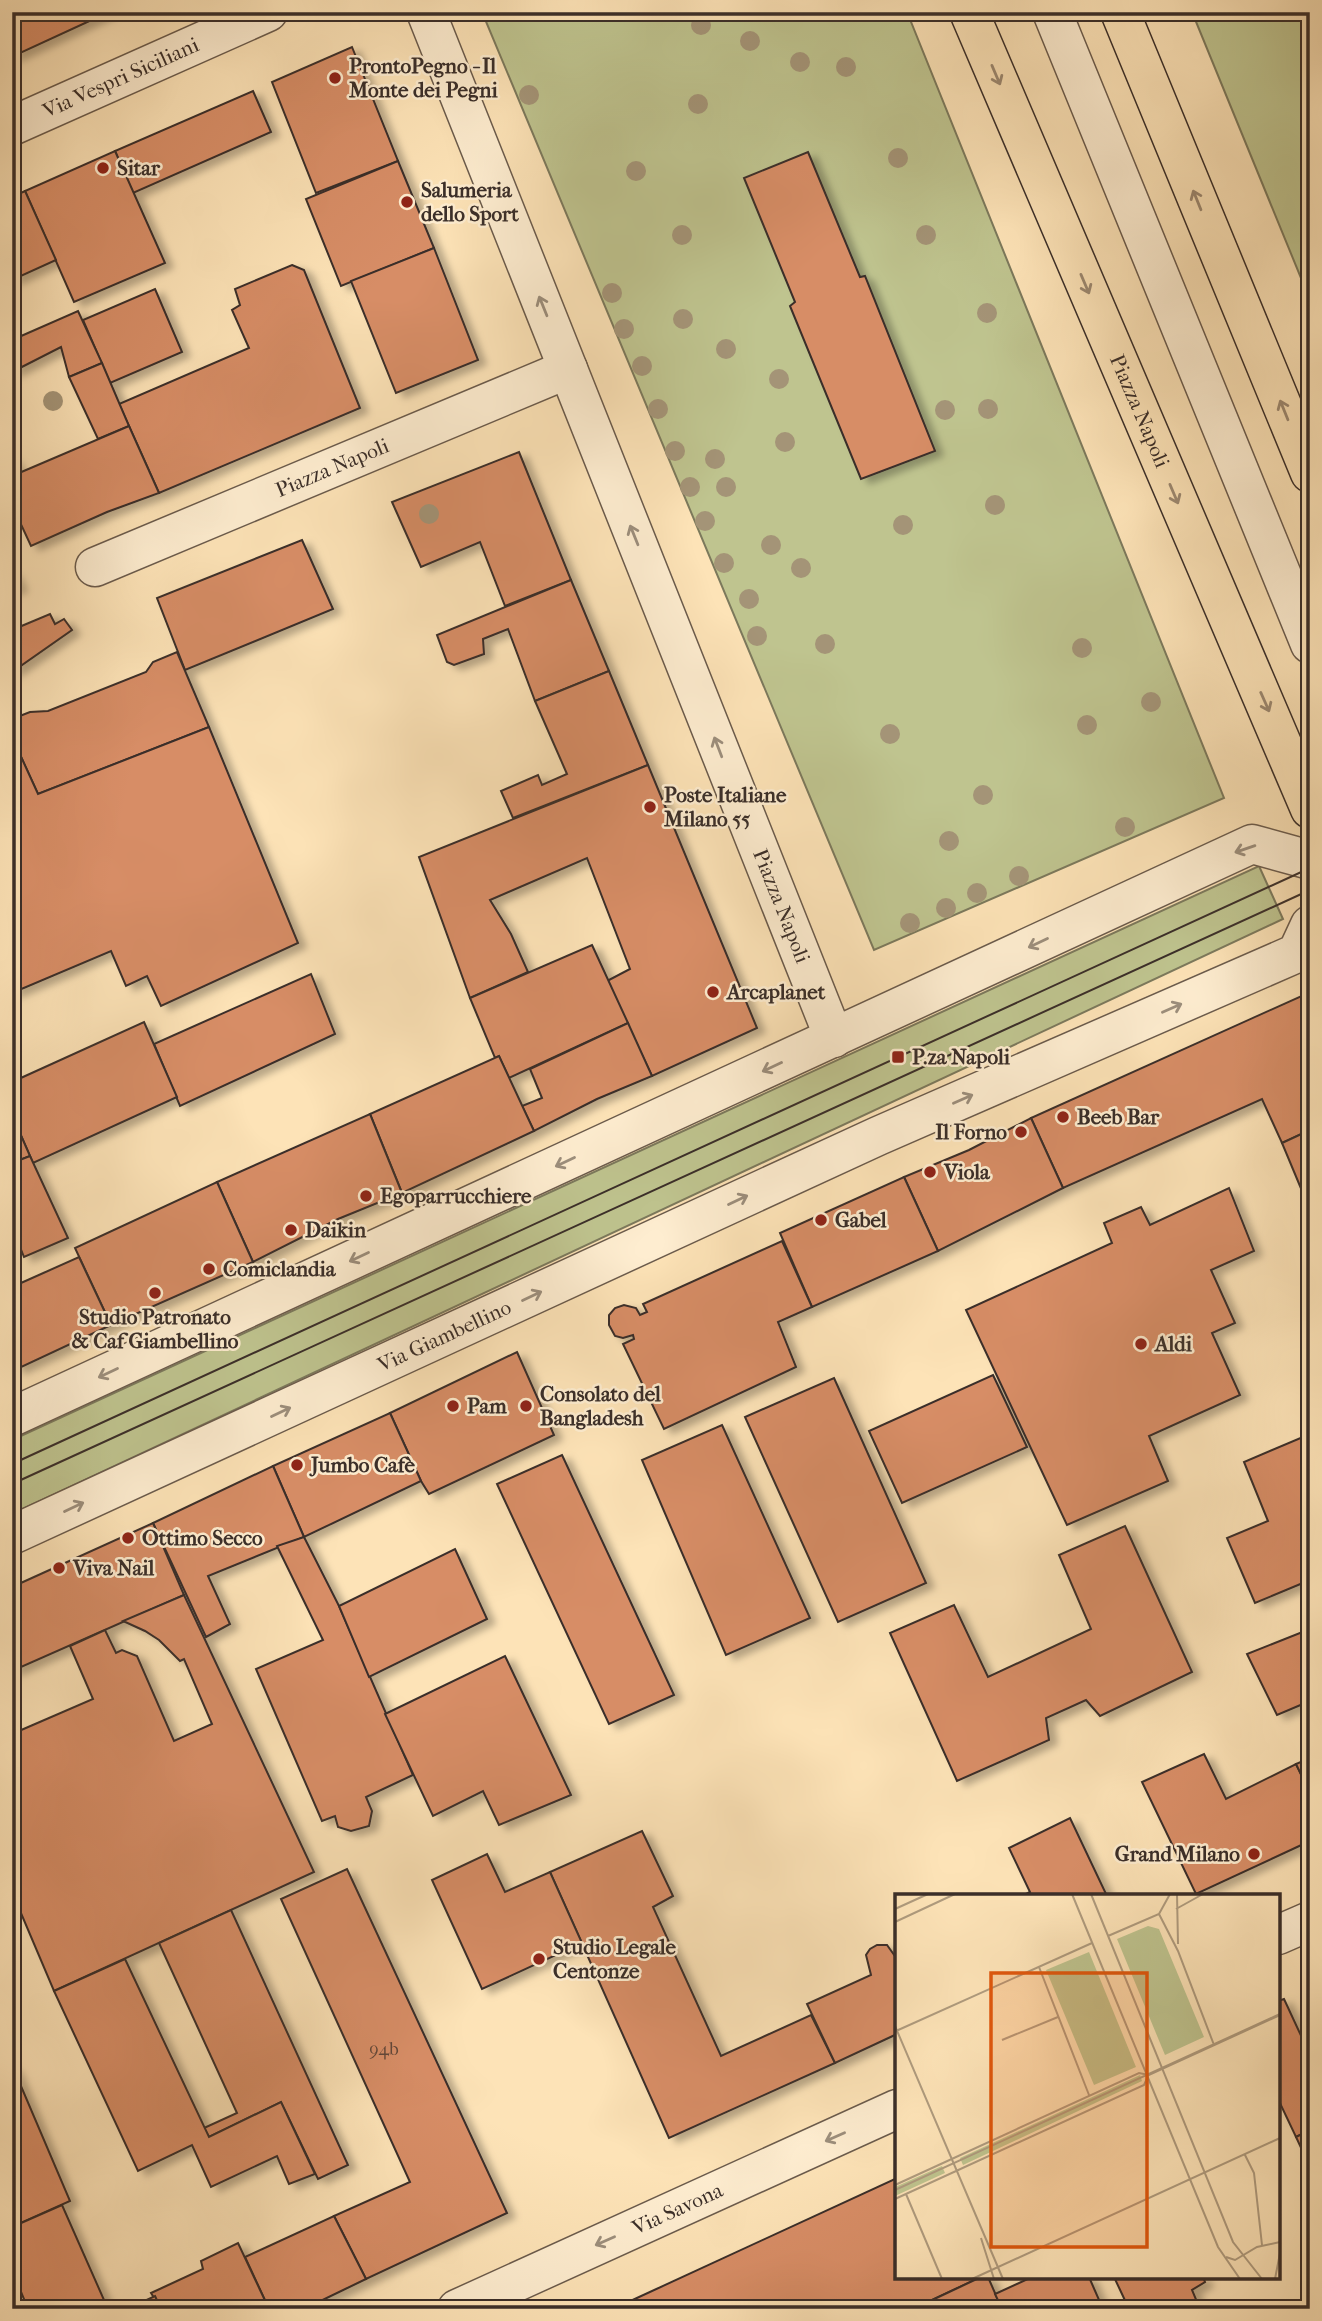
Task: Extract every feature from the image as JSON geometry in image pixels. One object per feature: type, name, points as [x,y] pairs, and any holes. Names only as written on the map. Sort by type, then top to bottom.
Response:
[{"type":"main road","name":"Piazza Napoli","points":[[969,12],[1310,809]]},
{"type":"main road","points":[[1121,12],[1310,473]]},
{"type":"street","name":"Via Vespri Siciliani","points":[[12,126],[268,12]]},
{"type":"street","name":"Piazza Napoli","points":[[426,12],[834,1038]]},
{"type":"street","points":[[1052,12],[1310,644]]},
{"type":"street","name":"Piazza Napoli","points":[[95,566],[568,369]]},
{"type":"street","points":[[12,1417],[1252,844],[1310,860]]},
{"type":"street","name":"Via Giambellino","points":[[12,1535],[878,1136],[1297,953],[1310,925]]},
{"type":"street","points":[[1280,1934],[1310,1921]]},
{"type":"street","name":"Via Savona","points":[[457,2309],[895,2110]]},
{"type":"green space","points":[[482,12],[907,12],[1224,798],[874,950]]},
{"type":"green space","points":[[1192,12],[1310,12],[1310,300]]},
{"type":"green space","points":[[1259,866],[1283,919],[12,1514],[12,1440]]},
{"type":"building","points":[[12,12],[109,12],[18,54],[12,40]]},
{"type":"building","points":[[12,40],[18,54],[12,57]]},
{"type":"building","points":[[352,47],[398,161],[316,193],[272,82]]},
{"type":"building","points":[[253,91],[271,132],[133,193],[115,151]]},
{"type":"building","points":[[115,151],[165,263],[74,302],[25,191]]},
{"type":"building","points":[[808,152],[860,277],[865,276],[935,451],[861,479],[790,306],[795,302],[744,178]]},
{"type":"building","points":[[398,161],[434,248],[341,286],[306,199]]},
{"type":"building","points":[[25,191],[56,260],[12,280],[12,197]]},
{"type":"building","points":[[434,248],[478,360],[396,393],[351,281]]},
{"type":"building","points":[[292,265],[304,270],[360,408],[159,493],[119,404],[249,348],[232,310],[240,305],[235,289]]},
{"type":"building","points":[[155,289],[182,352],[110,383],[83,320]]},
{"type":"building","points":[[78,311],[102,363],[69,377],[61,347],[12,372],[12,340]]},
{"type":"building","points":[[102,363],[129,426],[98,439],[69,377]]},
{"type":"building","points":[[129,426],[159,493],[107,512],[31,546],[12,505],[12,476]]},
{"type":"building","points":[[519,452],[571,580],[505,606],[480,542],[421,567],[392,502]]},
{"type":"building","points":[[12,457],[19,473],[12,476]]},
{"type":"building","points":[[302,540],[333,609],[185,670],[157,598]]},
{"type":"building","points":[[12,571],[19,587],[12,590]]},
{"type":"building","points":[[571,580],[609,671],[535,701],[508,629],[483,639],[484,654],[454,665],[447,662],[437,635]]},
{"type":"building","points":[[50,614],[55,624],[64,619],[72,630],[12,672],[12,630]]},
{"type":"building","points":[[177,652],[209,727],[38,794],[12,737],[12,719],[30,712],[48,711],[146,672],[153,662]]},
{"type":"building","points":[[609,671],[648,765],[513,818],[501,791],[538,775],[542,785],[567,774],[535,701]]},
{"type":"building","points":[[209,727],[298,943],[161,1006],[147,976],[126,986],[111,951],[12,993],[12,737],[38,794]]},
{"type":"building","points":[[648,765],[757,1028],[652,1076],[607,981],[630,969],[587,858],[490,900],[511,934],[528,972],[470,998],[419,857]]},
{"type":"building","points":[[592,945],[628,1023],[509,1078],[499,1056],[495,1058],[470,998]]},
{"type":"building","points":[[311,974],[335,1034],[180,1106],[154,1044]]},
{"type":"building","points":[[1306,994],[1310,1004],[1310,1130],[1282,1143],[1262,1099],[1063,1188],[1031,1118]]},
{"type":"building","points":[[144,1022],[177,1097],[33,1163],[12,1115],[12,1082]]},
{"type":"building","points":[[628,1023],[652,1076],[597,1099],[534,1131],[522,1106],[542,1098],[530,1069]]},
{"type":"building","points":[[499,1056],[534,1131],[402,1193],[370,1114]]},
{"type":"building","points":[[370,1114],[402,1193],[338,1219],[253,1262],[217,1182]]},
{"type":"building","points":[[12,1115],[30,1156],[12,1163]]},
{"type":"building","points":[[1031,1118],[1063,1188],[938,1251],[904,1177],[969,1150]]},
{"type":"building","points":[[1310,1130],[1310,1210],[1282,1143]]},
{"type":"building","points":[[30,1156],[68,1238],[24,1257],[12,1227],[12,1163]]},
{"type":"building","points":[[904,1177],[938,1251],[812,1307],[780,1233]]},
{"type":"building","points":[[217,1182],[253,1262],[111,1325],[75,1248]]},
{"type":"building","points":[[1229,1188],[1254,1251],[1211,1270],[1235,1323],[1212,1333],[1240,1395],[1149,1436],[1168,1481],[1067,1525],[966,1310],[1112,1243],[1104,1223],[1141,1207],[1150,1225]]},
{"type":"building","points":[[782,1241],[812,1307],[778,1322],[796,1367],[664,1429],[623,1344],[634,1339],[633,1335],[623,1338],[615,1336],[609,1325],[609,1315],[615,1308],[624,1305],[636,1308],[640,1315],[647,1312],[643,1304]]},
{"type":"building","points":[[79,1257],[111,1325],[17,1369],[12,1359],[12,1287]]},
{"type":"building","points":[[517,1352],[554,1435],[429,1494],[390,1413]]},
{"type":"building","points":[[993,1375],[1027,1447],[902,1503],[869,1431]]},
{"type":"building","points":[[834,1378],[926,1583],[838,1622],[745,1417]]},
{"type":"building","points":[[390,1413],[421,1481],[304,1537],[273,1466]]},
{"type":"building","points":[[722,1425],[810,1618],[726,1655],[642,1460]]},
{"type":"building","points":[[1310,1434],[1310,1580],[1255,1603],[1227,1538],[1268,1521],[1244,1462]]},
{"type":"building","points":[[562,1455],[674,1695],[609,1724],[497,1484]]},
{"type":"building","points":[[273,1466],[304,1537],[208,1576],[230,1624],[206,1637],[153,1523]]},
{"type":"building","points":[[153,1523],[184,1595],[12,1671],[12,1587]]},
{"type":"building","points":[[1125,1526],[1192,1672],[1100,1716],[1086,1700],[1046,1718],[1049,1740],[957,1781],[890,1633],[954,1605],[988,1677],[1091,1629],[1059,1555]]},
{"type":"building","points":[[304,1537],[339,1606],[413,1775],[366,1797],[372,1811],[369,1826],[351,1831],[338,1827],[335,1816],[322,1821],[256,1669],[323,1640],[277,1546]]},
{"type":"building","points":[[455,1549],[487,1619],[369,1677],[339,1606]]},
{"type":"building","points":[[184,1595],[314,1872],[54,1991],[12,1892],[12,1734],[93,1699],[70,1646],[105,1630],[116,1653],[122,1650],[137,1656],[174,1741],[212,1724],[184,1659],[180,1661],[159,1640],[123,1621]]},
{"type":"building","points":[[1310,1629],[1310,1701],[1277,1715],[1247,1654]]},
{"type":"building","points":[[505,1656],[571,1795],[499,1825],[483,1791],[433,1816],[385,1714]]},
{"type":"building","points":[[1204,1754],[1226,1799],[1296,1764],[1310,1793],[1310,1841],[1196,1894],[1142,1782]]},
{"type":"building","points":[[1310,1758],[1310,1793],[1296,1764]]},
{"type":"building","points":[[1070,1818],[1106,1894],[1026,1894],[1030,1892],[1009,1848]]},
{"type":"building","points":[[642,1831],[673,1896],[653,1907],[721,2056],[811,2015],[835,2063],[669,2138],[550,1872]]},
{"type":"building","points":[[487,1854],[505,1892],[550,1872],[582,1943],[482,1989],[432,1880]]},
{"type":"building","points":[[347,1869],[507,2213],[366,2279],[334,2216],[410,2182],[281,1899]]},
{"type":"building","points":[[231,1910],[348,2165],[318,2179],[281,2102],[209,2137],[204,2128],[237,2113],[159,1943]]},
{"type":"building","points":[[877,1945],[887,1945],[895,1956],[895,2035],[835,2063],[807,2004],[871,1975],[866,1955]]},
{"type":"building","points":[[125,1959],[209,2137],[281,2102],[315,2174],[289,2184],[277,2156],[211,2187],[192,2145],[138,2171],[54,1991]]},
{"type":"building","points":[[1284,1999],[1310,2055],[1310,2130],[1296,2137],[1280,2103],[1280,2000]]},
{"type":"building","points":[[12,2065],[70,2201],[12,2227]]},
{"type":"building","points":[[1310,2130],[1310,2167],[1296,2137]]},
{"type":"building","points":[[895,2179],[895,2279],[977,2279],[913,2309],[613,2309]]},
{"type":"building","points":[[62,2205],[108,2309],[28,2309],[12,2270],[12,2227]]},
{"type":"building","points":[[334,2216],[366,2279],[304,2309],[269,2309],[245,2257]]},
{"type":"building","points":[[238,2243],[269,2309],[161,2309],[151,2293],[203,2269],[201,2261]]},
{"type":"building","points":[[977,2279],[989,2279],[1002,2309],[913,2309]]},
{"type":"building","points":[[1028,2279],[1090,2279],[1103,2309],[1002,2309],[995,2294]]},
{"type":"building","points":[[1115,2279],[1204,2279],[1205,2282],[1192,2290],[1200,2309],[1129,2309]]},
{"type":"building","points":[[155,2296],[161,2309],[127,2309]]},
{"type":"tram line","points":[[12,1464],[1310,868]]},
{"type":"tram line","points":[[12,1484],[1310,890]]},
{"type":"place","name":"ProntoPegno - Il Monte dei Pegni","points":[[335,78]]},
{"type":"place","name":"Sitar","points":[[103,168]]},
{"type":"place","name":"Salumeria dello Sport","points":[[407,202]]},
{"type":"place","name":"Poste Italiane Milano 55","points":[[650,807]]},
{"type":"place","name":"Arcaplanet","points":[[713,992]]},
{"type":"place","name":"P.za Napoli","points":[[898,1057]]},
{"type":"place","name":"Beeb Bar","points":[[1063,1117]]},
{"type":"place","name":"Il Forno","points":[[1021,1132]]},
{"type":"place","name":"Viola","points":[[930,1172]]},
{"type":"place","name":"Egoparrucchiere","points":[[366,1196]]},
{"type":"place","name":"Gabel","points":[[821,1220]]},
{"type":"place","name":"Daikin","points":[[291,1230]]},
{"type":"place","name":"Comiclandia","points":[[209,1269]]},
{"type":"place","name":"Studio Patronato & Caf Giambellino","points":[[155,1293]]},
{"type":"place","name":"Aldi","points":[[1141,1344]]},
{"type":"place","name":"Pam","points":[[453,1406]]},
{"type":"place","name":"Consolato del Bangladesh","points":[[526,1406]]},
{"type":"place","name":"Jumbo Cafè","points":[[297,1465]]},
{"type":"place","name":"Ottimo Secco","points":[[128,1538]]},
{"type":"place","name":"Viva Nail","points":[[59,1568]]},
{"type":"place","name":"Grand Milano","points":[[1254,1854]]},
{"type":"place","name":"Studio Legale Centonze","points":[[539,1959]]}]
